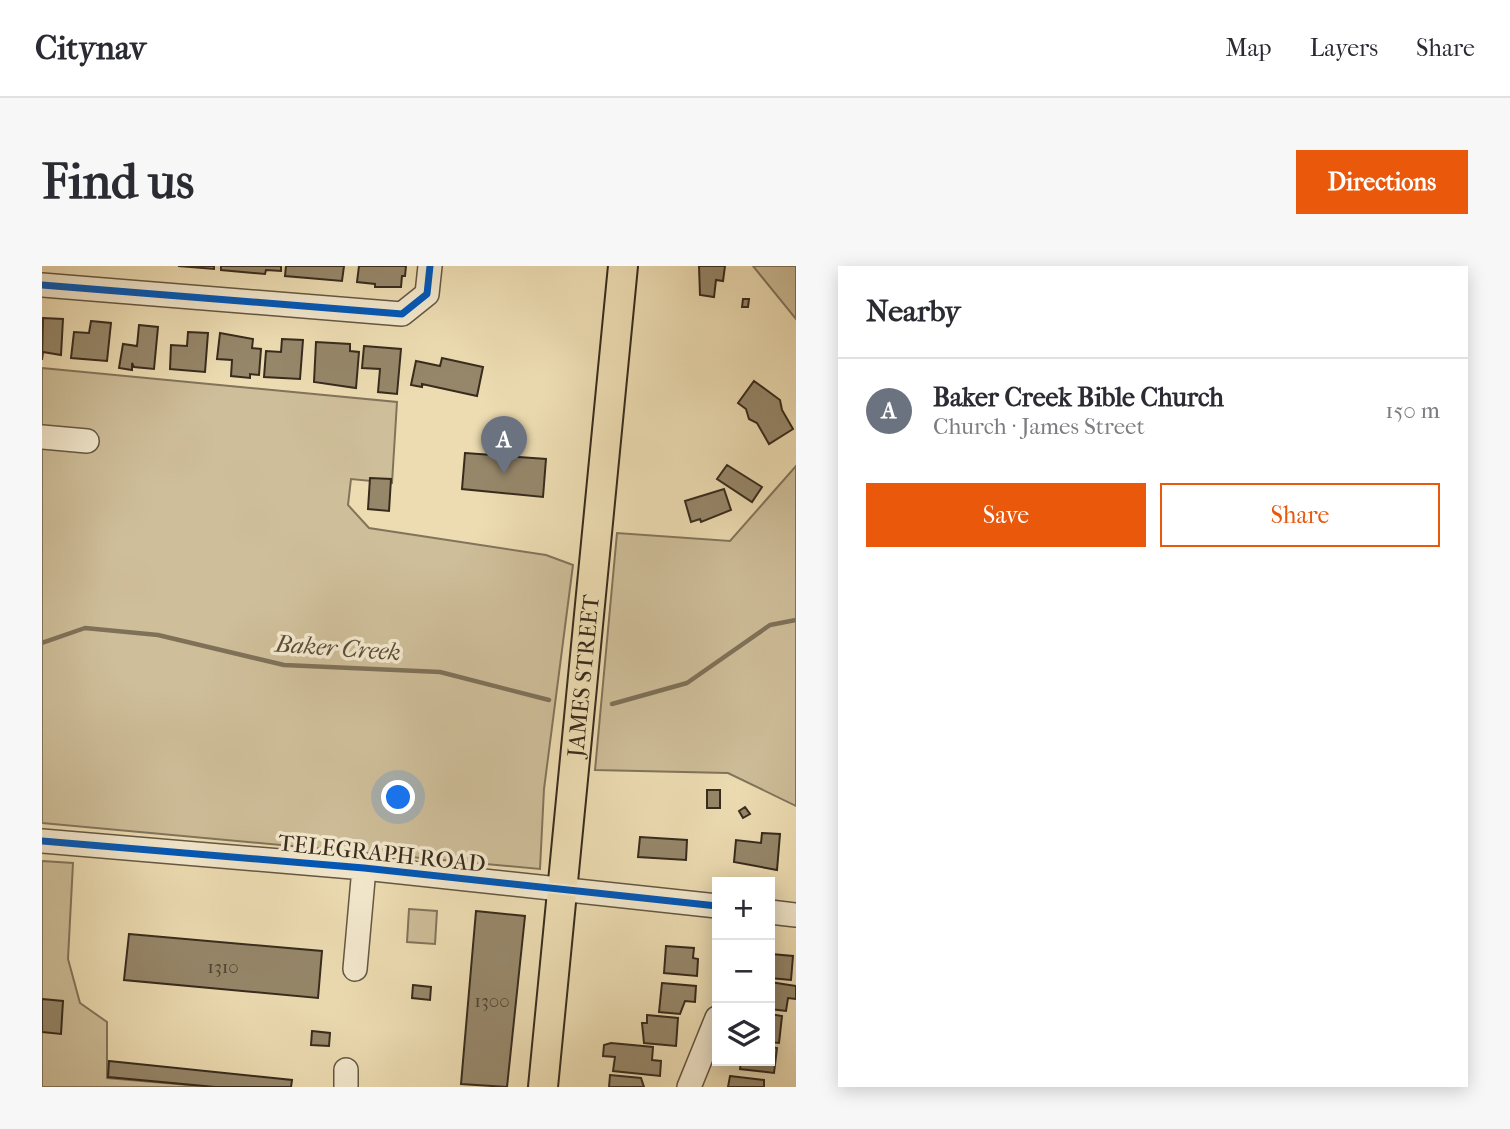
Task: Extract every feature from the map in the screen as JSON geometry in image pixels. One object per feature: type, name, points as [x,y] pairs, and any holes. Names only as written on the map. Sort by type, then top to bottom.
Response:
[{"type":"main road","name":"JAMES STREET","points":[[543,1087],[622,266]]},
{"type":"street","points":[[42,285],[402,314],[427,294],[430,266]]},
{"type":"street","points":[[42,437],[87,441]]},
{"type":"street","name":"TELEGRAPH ROAD","points":[[42,841],[364,868],[712,906]]},
{"type":"street","points":[[355,969],[364,868]]},
{"type":"street","points":[[775,913],[796,915]]},
{"type":"street","points":[[690,1087],[712,1031]]},
{"type":"shaded area","points":[[753,266],[796,266],[796,319]]},
{"type":"shaded area","points":[[42,368],[397,402],[392,483],[351,479],[348,505],[369,528],[546,555],[573,565],[544,789],[540,869],[42,823]]},
{"type":"shaded area","points":[[796,466],[796,806],[728,773],[595,770],[617,533],[730,541]]},
{"type":"shaded area","points":[[42,861],[73,863],[68,959],[80,1003],[107,1022],[107,1078],[212,1087],[42,1087]]},
{"type":"shaded area","points":[[409,909],[437,911],[435,944],[407,942]]},
{"type":"building","points":[[178,266],[214,266],[214,269]]},
{"type":"building","points":[[221,266],[281,266],[281,271],[266,270],[265,274],[221,270]]},
{"type":"building","points":[[286,266],[344,266],[342,281],[285,276]]},
{"type":"building","points":[[359,266],[406,266],[405,276],[402,276],[401,287],[375,287],[375,284],[357,282]]},
{"type":"building","points":[[699,266],[725,266],[723,281],[716,280],[714,297],[700,295]]},
{"type":"building","points":[[743,299],[749,299],[748,307],[742,307]]},
{"type":"building","points":[[43,318],[63,319],[61,355],[43,352],[42,360]]},
{"type":"building","points":[[91,321],[111,323],[107,361],[71,358],[74,332],[89,333]]},
{"type":"building","points":[[139,325],[158,327],[154,369],[134,367],[132,363],[132,370],[119,368],[123,344],[137,346]]},
{"type":"building","points":[[188,332],[208,333],[205,372],[170,369],[171,345],[187,346]]},
{"type":"building","points":[[220,333],[253,339],[252,348],[261,349],[259,375],[250,374],[250,378],[231,376],[232,360],[217,359]]},
{"type":"building","points":[[282,339],[303,340],[300,379],[264,377],[266,351],[281,352]]},
{"type":"building","points":[[316,342],[350,344],[350,351],[359,352],[356,388],[314,382]]},
{"type":"building","points":[[364,346],[401,349],[397,394],[378,392],[380,369],[362,368]]},
{"type":"building","points":[[442,358],[483,367],[477,396],[422,384],[422,387],[411,385],[416,361],[440,366]]},
{"type":"building","points":[[754,381],[780,400],[782,410],[793,429],[769,444],[757,423],[749,419],[746,409],[738,403]]},
{"type":"building","points":[[465,453],[546,459],[543,497],[462,489]]},
{"type":"building","points":[[727,465],[762,487],[752,502],[717,479]]},
{"type":"building","points":[[370,478],[391,479],[389,511],[368,509]]},
{"type":"building","points":[[724,489],[731,510],[701,522],[700,519],[691,522],[685,501]]},
{"type":"building","points":[[707,790],[720,790],[720,808],[707,808]]},
{"type":"building","points":[[745,807],[750,814],[743,818],[739,811]]},
{"type":"building","points":[[762,833],[780,834],[777,870],[734,862],[736,840],[761,843]]},
{"type":"building","points":[[640,837],[687,840],[686,860],[638,857]]},
{"type":"building","points":[[476,911],[525,916],[507,1087],[461,1084]]},
{"type":"building","points":[[129,934],[322,951],[318,998],[124,980]]},
{"type":"building","points":[[666,946],[694,948],[693,958],[698,959],[697,976],[664,973]]},
{"type":"building","points":[[775,954],[793,956],[791,980],[775,978]]},
{"type":"building","points":[[662,983],[696,986],[695,1002],[685,1001],[680,1014],[659,1012]]},
{"type":"building","points":[[775,983],[796,986],[796,999],[788,998],[786,1011],[775,1010]]},
{"type":"building","points":[[413,985],[431,987],[430,1000],[412,998]]},
{"type":"building","points":[[42,999],[63,1001],[61,1034],[42,1032]]},
{"type":"building","points":[[647,1015],[678,1018],[676,1046],[644,1043],[642,1023],[647,1023]]},
{"type":"building","points":[[775,1015],[782,1016],[779,1043],[775,1043]]},
{"type":"building","points":[[312,1031],[330,1033],[329,1046],[311,1045]]},
{"type":"building","points":[[611,1043],[653,1047],[652,1060],[661,1061],[660,1076],[613,1071],[615,1057],[603,1056],[604,1045]]},
{"type":"building","points":[[109,1061],[292,1080],[291,1087],[215,1087],[108,1077]]},
{"type":"building","points":[[740,1066],[775,1066],[774,1073],[740,1069]]},
{"type":"building","points":[[610,1075],[641,1078],[644,1087],[609,1087]]},
{"type":"building","points":[[730,1076],[764,1080],[764,1087],[728,1087]]},
{"type":"waterway","name":"Baker Creek","points":[[612,704],[687,683],[770,625],[796,620]]},
{"type":"waterway","name":"Baker Creek","points":[[42,643],[85,628],[158,635],[284,665],[440,672],[549,700]]},
{"type":"cycle path","points":[[42,285],[402,314],[427,294],[430,266]]},
{"type":"cycle path","points":[[42,841],[364,868],[712,905]]},
{"type":"place","name":"Baker Creek Bible Church","points":[[504,474]]}]
